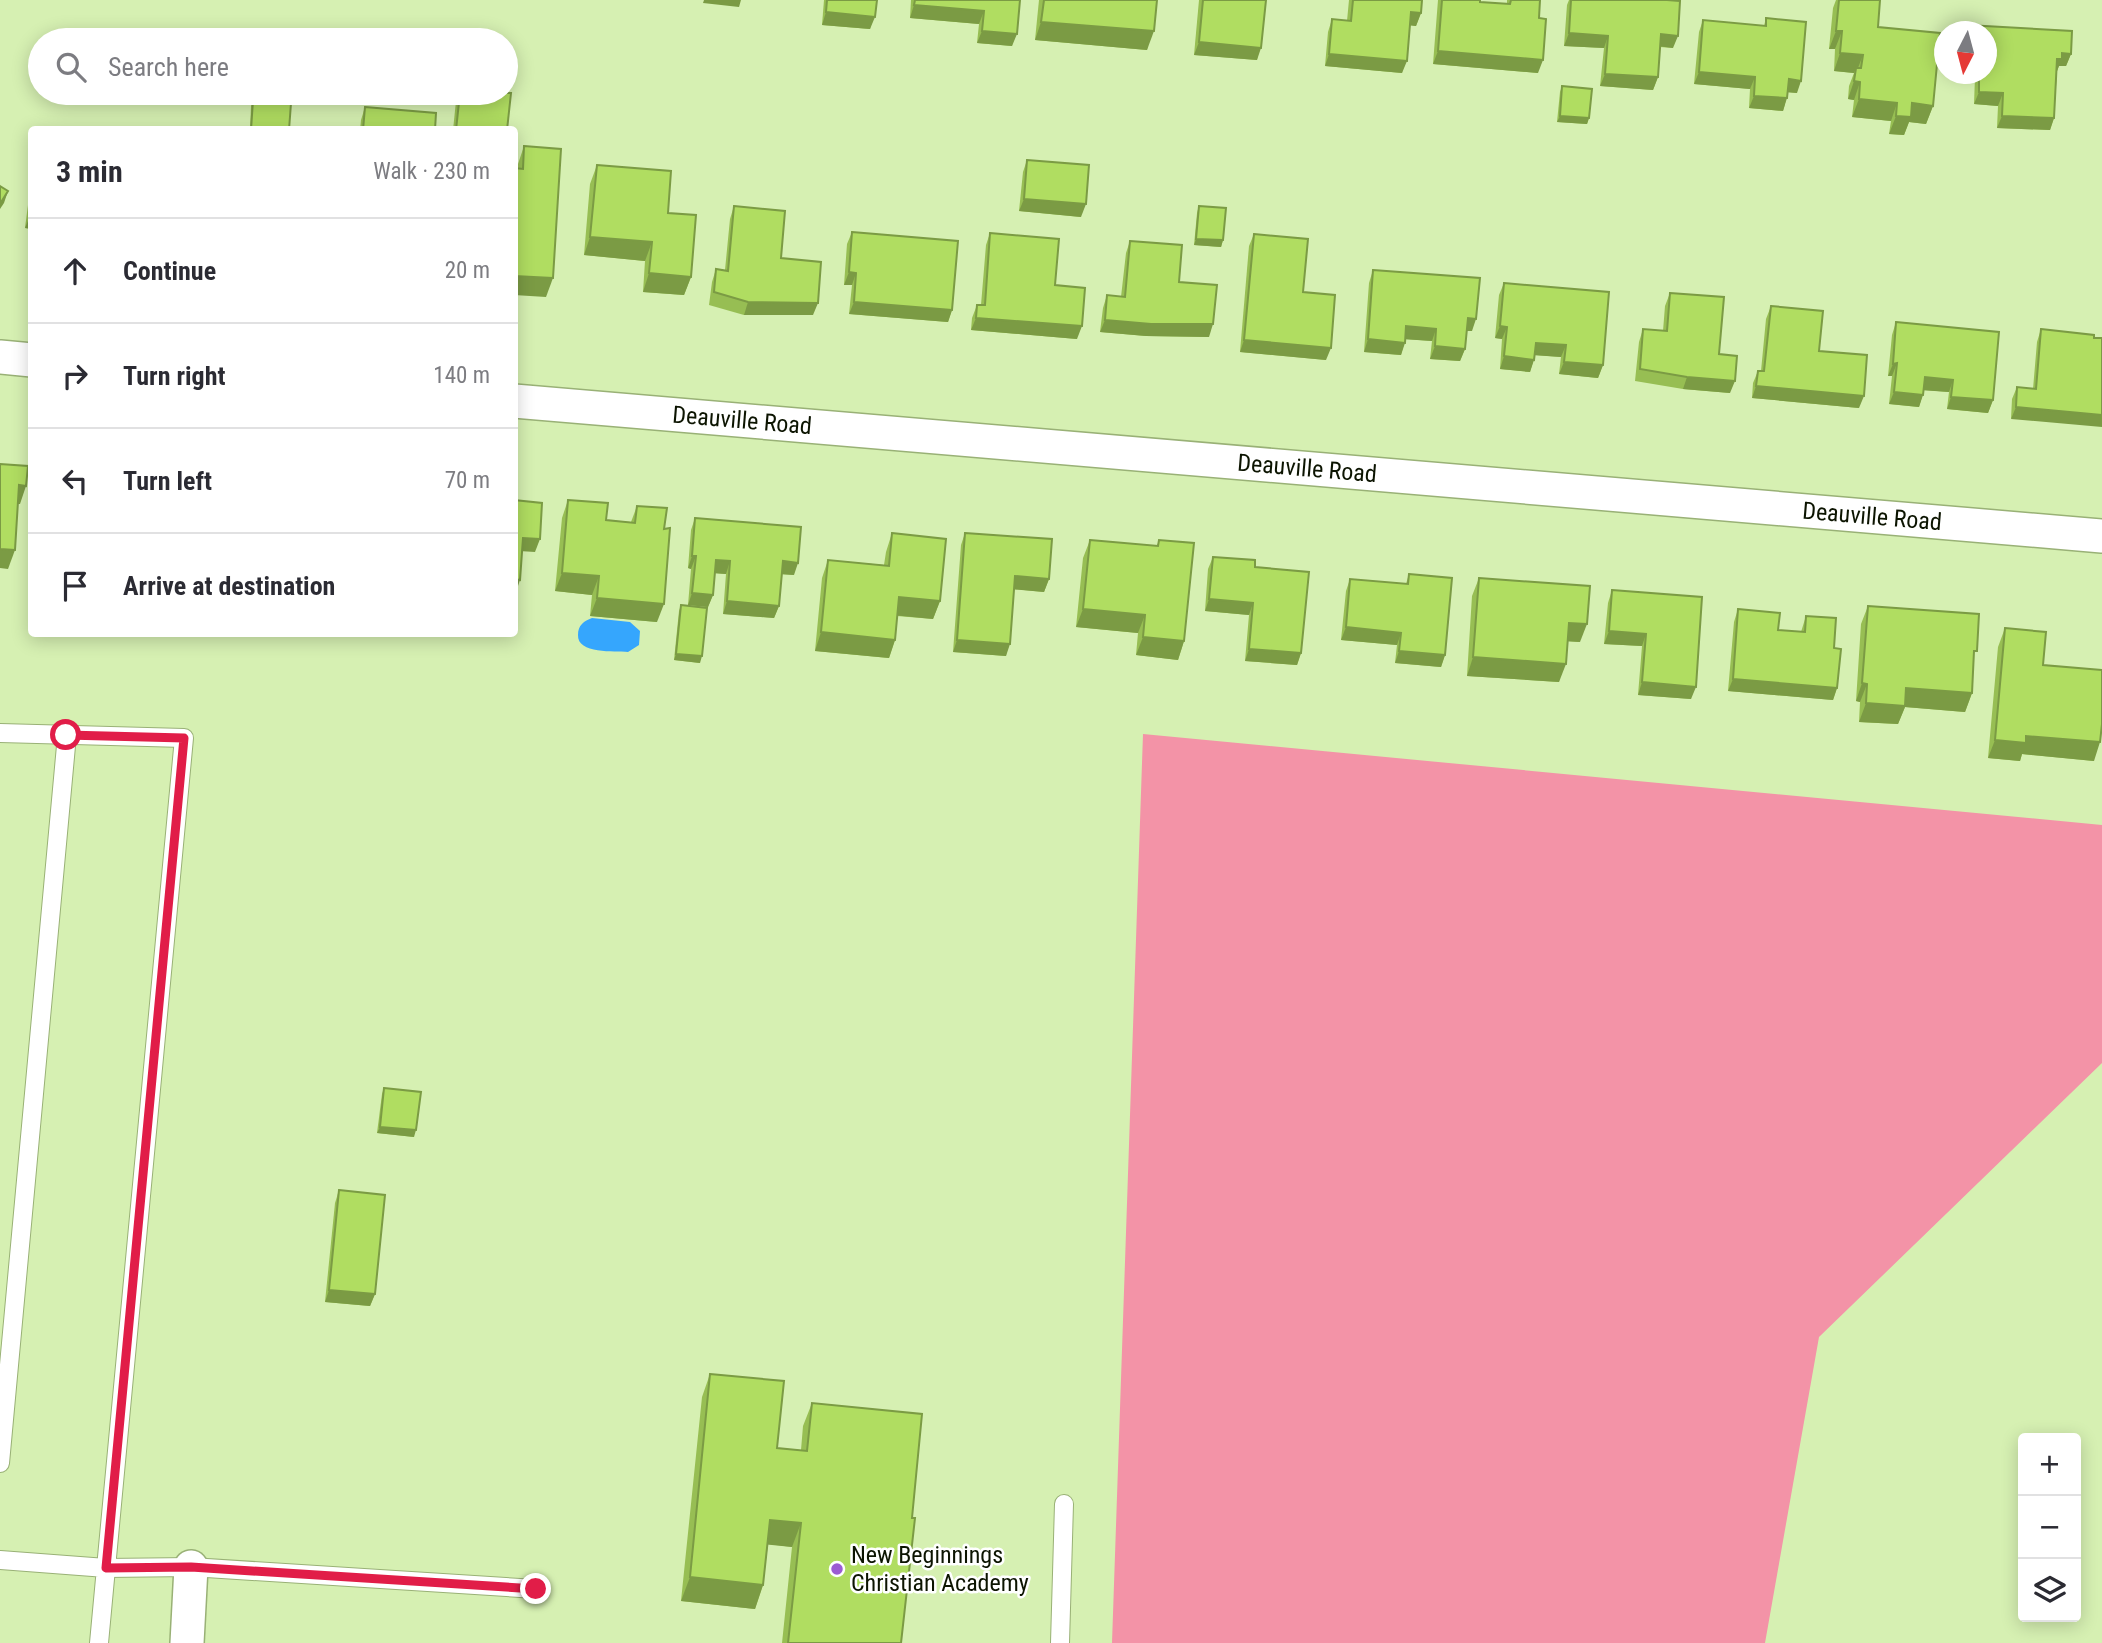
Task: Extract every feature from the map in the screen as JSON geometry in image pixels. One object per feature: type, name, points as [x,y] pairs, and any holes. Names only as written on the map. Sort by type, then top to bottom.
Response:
[{"type":"street","points":[[0,357],[28,360]]},
{"type":"street","name":"Deauville Road","points":[[518,401],[2102,536]]},
{"type":"street","points":[[187,1643],[191,1567]]},
{"type":"lane","points":[[0,733],[184,738],[99,1643]]},
{"type":"lane","points":[[0,1463],[66,735]]},
{"type":"lane","points":[[1060,1643],[1063,1504]]},
{"type":"lane","points":[[0,1560],[106,1568],[191,1567],[536,1589]]},
{"type":"shaded area","points":[[1143,734],[2102,825],[2102,1063],[1819,1337],[1765,1643],[1112,1643]]},
{"type":"water","points":[[592,618],[630,622],[640,631],[639,645],[628,652],[584,646],[579,641],[579,629],[584,622]]},
{"type":"building","points":[[827,0],[877,0],[875,17],[826,12]]},
{"type":"building","points":[[915,0],[1020,0],[1017,34],[982,31],[984,11],[914,5]]},
{"type":"building","points":[[1044,0],[1157,0],[1154,31],[1041,22]]},
{"type":"building","points":[[1203,0],[1266,0],[1261,48],[1199,42]]},
{"type":"building","points":[[1353,0],[1422,0],[1421,13],[1411,12],[1407,61],[1329,54],[1332,19],[1351,21]]},
{"type":"building","points":[[1442,0],[1480,0],[1510,4],[1511,0],[1540,0],[1539,18],[1546,19],[1543,60],[1438,51]]},
{"type":"building","points":[[1571,0],[1680,1],[1678,36],[1661,34],[1658,77],[1605,74],[1608,36],[1569,33]]},
{"type":"building","points":[[1839,0],[1880,0],[1878,27],[1934,32],[1933,106],[1912,103],[1911,117],[1896,116],[1897,103],[1859,99],[1860,82],[1854,81],[1856,68],[1861,68],[1863,55],[1840,53],[1842,31],[1836,31]]},
{"type":"building","points":[[1766,18],[1806,22],[1801,81],[1789,79],[1787,98],[1754,96],[1755,77],[1699,72],[1703,20],[1766,26]]},
{"type":"building","points":[[1997,27],[2072,31],[2071,54],[2062,53],[2062,59],[2057,59],[2054,118],[2002,116],[2003,93],[1979,92],[1979,84],[1997,84]]},
{"type":"building","points":[[1562,86],[1592,89],[1589,118],[1560,116]]},
{"type":"building","points":[[253,105],[291,105],[289,126],[251,126]]},
{"type":"building","points":[[459,105],[510,105],[507,126],[456,126]]},
{"type":"building","points":[[365,107],[436,113],[435,126],[363,126]]},
{"type":"building","points":[[524,146],[561,149],[553,278],[518,276],[518,168],[523,169]]},
{"type":"building","points":[[1027,160],[1089,165],[1086,204],[1024,199]]},
{"type":"building","points":[[597,165],[671,171],[668,213],[696,215],[691,277],[649,273],[652,242],[590,237]]},
{"type":"building","points":[[0,186],[8,191],[0,204]]},
{"type":"building","points":[[734,206],[785,211],[781,258],[821,262],[818,303],[748,302],[714,292],[716,269],[728,271]]},
{"type":"building","points":[[1199,206],[1226,208],[1223,240],[1196,239]]},
{"type":"building","points":[[852,232],[958,241],[952,310],[854,302],[856,273],[849,272]]},
{"type":"building","points":[[990,233],[1059,239],[1055,285],[1085,288],[1082,326],[976,318],[977,305],[985,305]]},
{"type":"building","points":[[1254,234],[1308,239],[1303,292],[1335,295],[1331,348],[1244,340]]},
{"type":"building","points":[[1130,241],[1182,245],[1179,282],[1217,285],[1213,324],[1151,324],[1105,320],[1107,295],[1125,297]]},
{"type":"building","points":[[1373,270],[1480,278],[1476,319],[1468,318],[1465,349],[1435,346],[1436,329],[1406,326],[1405,343],[1368,339]]},
{"type":"building","points":[[1504,283],[1609,292],[1603,365],[1564,362],[1566,345],[1536,343],[1534,360],[1504,356],[1507,327],[1500,326]]},
{"type":"building","points":[[1670,293],[1724,297],[1719,354],[1737,356],[1735,381],[1640,369],[1643,329],[1667,331]]},
{"type":"building","points":[[1771,306],[1823,311],[1819,351],[1867,355],[1864,396],[1756,386],[1758,371],[1764,371]]},
{"type":"building","points":[[1896,322],[1999,332],[1993,400],[1951,397],[1953,380],[1925,377],[1923,395],[1894,392],[1897,363],[1893,364]]},
{"type":"building","points":[[2041,329],[2102,338],[2102,415],[2016,407],[2017,387],[2036,389]]},
{"type":"building","points":[[0,464],[28,466],[26,486],[19,485],[15,550],[0,549]]},
{"type":"building","points":[[518,500],[542,503],[540,539],[523,538],[520,580]]},
{"type":"building","points":[[568,500],[608,503],[606,520],[635,523],[637,506],[667,508],[664,529],[670,528],[664,604],[597,598],[599,576],[562,573]]},
{"type":"building","points":[[695,518],[801,527],[798,563],[783,561],[779,606],[727,601],[730,561],[716,560],[713,595],[692,593],[696,556],[692,556]]},
{"type":"building","points":[[892,533],[946,539],[940,601],[899,597],[895,640],[821,632],[828,560],[889,566]]},
{"type":"building","points":[[965,533],[1052,539],[1049,579],[1015,576],[1010,644],[957,640]]},
{"type":"building","points":[[1090,540],[1158,546],[1159,540],[1194,543],[1184,641],[1143,637],[1145,615],[1083,609]]},
{"type":"building","points":[[1213,557],[1255,560],[1255,567],[1309,572],[1301,653],[1249,649],[1253,603],[1209,599]]},
{"type":"building","points":[[1409,574],[1452,578],[1445,655],[1399,651],[1401,633],[1346,627],[1350,579],[1408,584]]},
{"type":"building","points":[[1479,578],[1590,586],[1587,624],[1569,623],[1566,664],[1473,657]]},
{"type":"building","points":[[1612,590],[1702,597],[1696,687],[1642,682],[1646,634],[1609,631]]},
{"type":"building","points":[[681,605],[707,608],[702,656],[676,654]]},
{"type":"building","points":[[1868,606],[1979,614],[1972,693],[1906,688],[1905,706],[1866,703],[1867,684],[1862,683]]},
{"type":"building","points":[[1738,609],[1780,613],[1778,630],[1805,632],[1806,616],[1836,618],[1834,648],[1841,649],[1837,688],[1733,679]]},
{"type":"building","points":[[2005,628],[2046,632],[2043,665],[2102,670],[2100,742],[2026,736],[2026,743],[1995,740]]},
{"type":"building","points":[[384,1088],[421,1092],[416,1130],[380,1127]]},
{"type":"building","points":[[339,1190],[385,1195],[375,1294],[329,1290]]},
{"type":"building","points":[[710,1374],[784,1381],[777,1448],[807,1451],[812,1403],[922,1414],[912,1518],[915,1518],[901,1643],[788,1643],[801,1523],[770,1520],[763,1585],[690,1577]]},
{"type":"place","name":"New Beginnings Christian Academy","points":[[837,1569]]},
{"type":"route","points":[[66,735],[184,738],[106,1568],[191,1567],[536,1589]]}]
